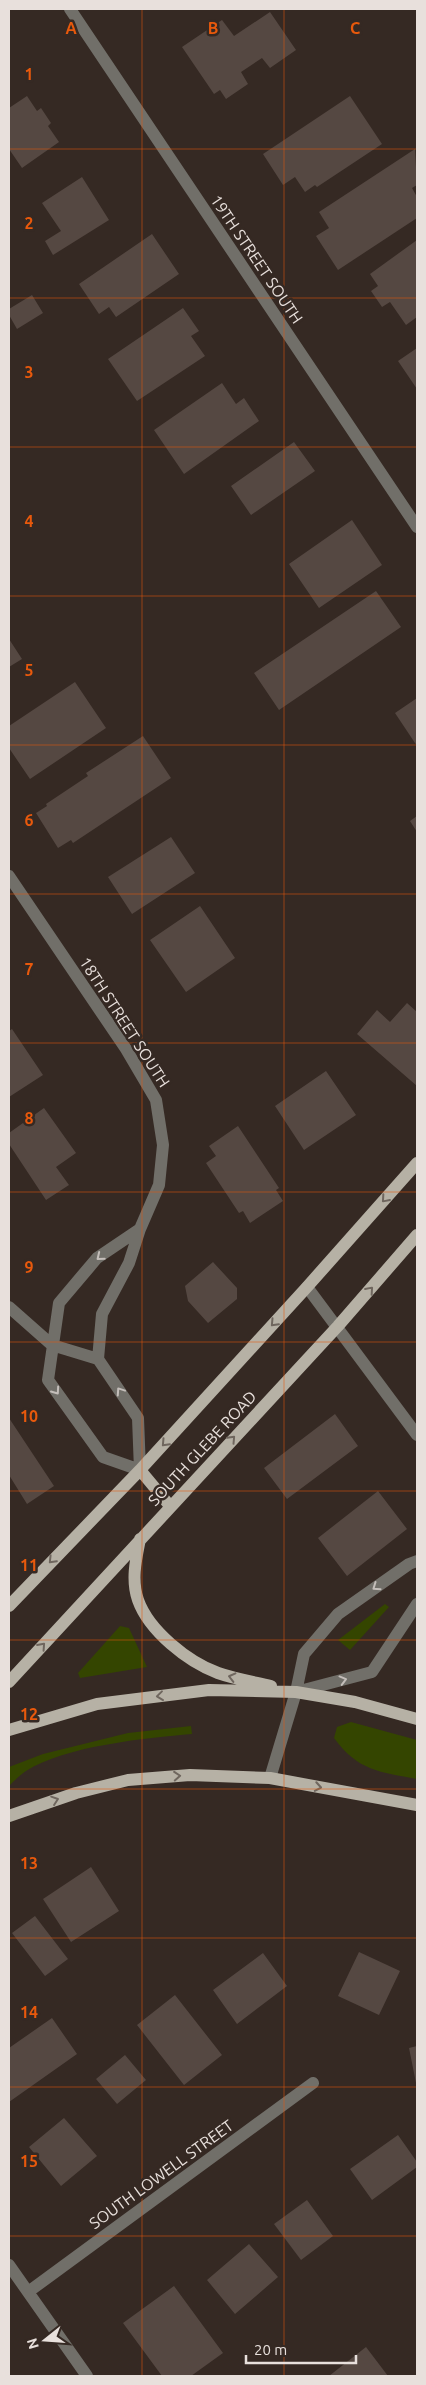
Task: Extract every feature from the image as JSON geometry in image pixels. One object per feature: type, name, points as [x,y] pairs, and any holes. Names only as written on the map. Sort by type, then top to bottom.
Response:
[{"type":"main road","name":"SOUTH GLEBE ROAD","points":[[9,1606],[140,1470],[417,1163]]},
{"type":"main road","name":"SOUTH GLEBE ROAD","points":[[9,1682],[338,1326],[417,1235]]},
{"type":"main road","points":[[140,1470],[170,1506]]},
{"type":"main road","points":[[140,1539],[134,1571],[138,1599],[148,1620],[180,1653],[218,1673],[296,1692],[355,1702],[417,1719]]},
{"type":"main road","points":[[9,1730],[97,1704],[209,1690],[296,1692]]},
{"type":"main road","points":[[9,1816],[76,1793],[128,1780],[190,1775],[270,1778],[417,1805]]},
{"type":"street","name":"19TH STREET SOUTH","points":[[70,9],[417,527]]},
{"type":"street","name":"18TH STREET SOUTH","points":[[9,876],[126,1049],[156,1100],[163,1145],[159,1185],[140,1229],[129,1263],[102,1314],[98,1359]]},
{"type":"street","points":[[9,1307],[52,1345],[98,1359],[138,1418],[140,1470],[103,1458],[48,1380],[52,1345],[59,1304],[97,1258],[140,1229]]},
{"type":"street","points":[[307,1287],[338,1326],[417,1435]]},
{"type":"street","points":[[270,1778],[296,1692],[304,1654],[338,1614],[409,1564],[417,1561]]},
{"type":"street","points":[[296,1692],[372,1672],[417,1604]]},
{"type":"street","name":"SOUTH LOWELL STREET","points":[[28,2292],[313,2083]]},
{"type":"street","points":[[9,2264],[87,2376]]},
{"type":"green space","points":[[385,1604],[389,1607],[350,1650],[338,1640]]},
{"type":"green space","points":[[120,1626],[129,1628],[147,1667],[80,1678],[78,1673]]},
{"type":"green space","points":[[351,1722],[417,1740],[417,1779],[381,1772],[361,1764],[352,1757],[334,1738],[337,1727]]},
{"type":"green space","points":[[191,1726],[192,1734],[106,1745],[62,1755],[42,1762],[26,1771],[9,1786],[9,1767],[43,1754],[128,1733]]},
{"type":"building","points":[[270,12],[296,50],[270,68],[262,58],[241,72],[248,84],[226,99],[220,90],[214,94],[182,47],[222,20],[234,36]]},
{"type":"building","points":[[27,96],[37,111],[41,108],[51,123],[48,126],[59,142],[22,168],[9,149],[9,108]]},
{"type":"building","points":[[350,96],[382,144],[317,187],[315,185],[305,192],[295,177],[283,185],[263,154]]},
{"type":"building","points":[[415,149],[417,185],[412,188],[417,197],[417,218],[338,270],[316,236],[329,228],[319,212]]},
{"type":"building","points":[[82,177],[109,220],[53,255],[45,241],[61,231],[42,203]]},
{"type":"building","points":[[152,234],[179,274],[116,317],[109,307],[99,314],[79,284]]},
{"type":"building","points":[[417,240],[417,317],[406,325],[390,302],[382,307],[371,291],[378,286],[370,274]]},
{"type":"building","points":[[32,295],[43,313],[17,329],[9,315],[9,309]]},
{"type":"building","points":[[183,308],[199,331],[191,336],[205,356],[137,401],[108,359]]},
{"type":"building","points":[[417,348],[417,389],[398,361]]},
{"type":"building","points":[[222,383],[236,404],[244,398],[259,421],[184,474],[154,430]]},
{"type":"building","points":[[294,442],[315,471],[251,515],[231,486]]},
{"type":"building","points":[[352,520],[382,565],[319,608],[289,564]]},
{"type":"building","points":[[376,591],[401,627],[279,710],[254,673]]},
{"type":"building","points":[[9,639],[22,659],[9,667]]},
{"type":"building","points":[[75,682],[106,728],[30,779],[9,748],[9,726]]},
{"type":"building","points":[[417,698],[417,746],[395,713]]},
{"type":"building","points":[[143,736],[171,778],[73,843],[71,840],[58,848],[36,813],[47,806],[46,804],[88,776],[86,773]]},
{"type":"building","points":[[417,816],[417,832],[410,821]]},
{"type":"building","points":[[171,837],[195,873],[132,914],[108,877]]},
{"type":"building","points":[[200,906],[235,958],[186,992],[150,940]]},
{"type":"building","points":[[407,1003],[417,1012],[417,1086],[357,1034],[377,1010],[390,1022]]},
{"type":"building","points":[[12,1029],[43,1075],[9,1097],[9,1031]]},
{"type":"building","points":[[326,1071],[356,1115],[304,1150],[275,1106]]},
{"type":"building","points":[[44,1108],[76,1153],[56,1167],[69,1185],[46,1200],[9,1144],[9,1133]]},
{"type":"building","points":[[238,1126],[279,1188],[276,1190],[283,1201],[250,1223],[243,1211],[239,1213],[206,1163],[216,1156],[209,1146]]},
{"type":"building","points":[[213,1262],[237,1288],[237,1299],[208,1323],[188,1301],[185,1286]]},
{"type":"building","points":[[335,1414],[358,1446],[287,1499],[264,1468]]},
{"type":"building","points":[[9,1418],[54,1486],[27,1504],[9,1475]]},
{"type":"building","points":[[378,1491],[407,1529],[347,1576],[318,1538]]},
{"type":"building","points":[[91,1867],[119,1911],[71,1942],[43,1899]]},
{"type":"building","points":[[35,1916],[68,1959],[45,1976],[12,1933]]},
{"type":"building","points":[[359,1952],[400,1971],[379,2015],[338,1996]]},
{"type":"building","points":[[263,1953],[287,1986],[237,2024],[213,1990]]},
{"type":"building","points":[[175,1995],[222,2055],[184,2085],[137,2025]]},
{"type":"building","points":[[52,2018],[77,2054],[9,2102],[9,2048]]},
{"type":"building","points":[[417,2046],[417,2083],[416,2083],[409,2048]]},
{"type":"building","points":[[125,2055],[146,2080],[117,2104],[96,2079]]},
{"type":"building","points":[[64,2118],[97,2156],[61,2186],[29,2147]]},
{"type":"building","points":[[398,2135],[417,2162],[417,2167],[372,2200],[350,2169]]},
{"type":"building","points":[[307,2200],[333,2236],[301,2260],[274,2224]]},
{"type":"building","points":[[249,2244],[278,2277],[235,2314],[207,2280]]},
{"type":"building","points":[[174,2286],[223,2353],[191,2376],[162,2376],[123,2323]]},
{"type":"building","points":[[366,2347],[388,2376],[329,2376]]}]
